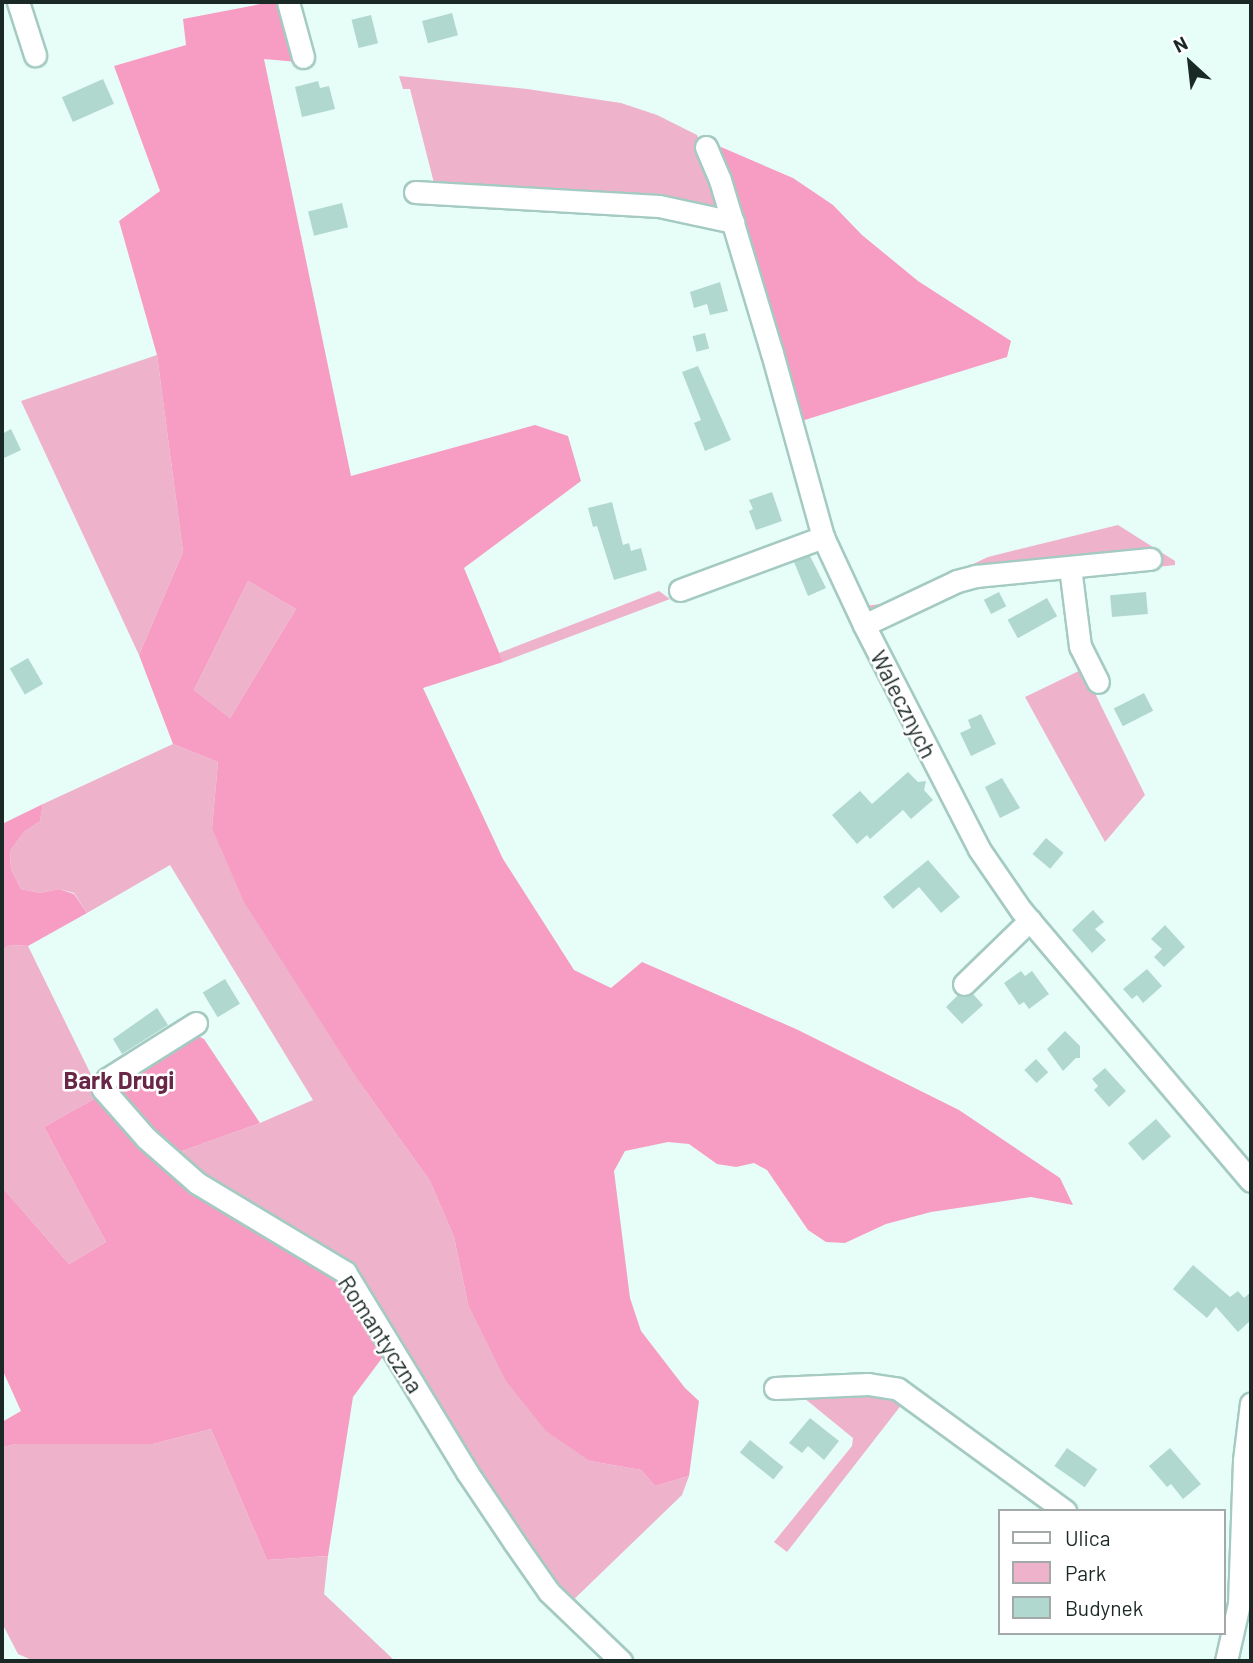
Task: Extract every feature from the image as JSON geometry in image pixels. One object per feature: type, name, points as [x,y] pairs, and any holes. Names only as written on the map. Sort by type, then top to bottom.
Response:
[{"type":"street","points":[[18,2],[35,55]]},
{"type":"street","points":[[288,2],[303,57]]},
{"type":"street","name":"Walecznych","points":[[706,147],[733,222],[823,537],[864,625],[979,849],[1030,920],[1251,1181]]},
{"type":"street","points":[[415,192],[659,206],[733,222]]},
{"type":"street","points":[[680,590],[823,537]]},
{"type":"street","points":[[864,625],[957,581],[976,576],[1150,559]]},
{"type":"street","points":[[1070,567],[1080,646],[1098,682]]},
{"type":"street","points":[[964,984],[1030,920]]},
{"type":"street","name":"Romantyczna","points":[[196,1023],[107,1079],[103,1089],[146,1139],[197,1183],[345,1272],[467,1472],[542,1582],[566,1610],[621,1661]]},
{"type":"street","points":[[775,1388],[868,1384],[898,1389],[1062,1509]]},
{"type":"street","points":[[1234,1640],[1241,1580],[1244,1460],[1251,1403]]},
{"type":"green space","points":[[399,76],[527,89],[621,103],[657,115],[697,135],[727,215],[435,187],[410,89],[403,89]]},
{"type":"green space","points":[[157,355],[183,552],[139,655],[21,401]]},
{"type":"green space","points":[[1118,525],[1175,561],[1175,565],[1157,567],[1155,557],[974,571],[866,613],[828,535],[831,534],[864,606],[890,603],[988,557]]},
{"type":"green space","points":[[248,581],[296,609],[230,718],[194,690]]},
{"type":"green space","points":[[659,591],[670,599],[503,662],[499,653]]},
{"type":"green space","points":[[1083,669],[1145,795],[1105,842],[1025,697]]},
{"type":"green space","points":[[173,744],[218,762],[212,828],[362,1086],[430,1181],[454,1237],[468,1304],[590,1461],[641,1470],[655,1486],[689,1476],[682,1495],[567,1606],[551,1588],[359,1280],[171,1155],[260,1123],[313,1100],[170,865],[87,913],[74,893],[59,889],[40,893],[21,889],[11,869],[10,851],[24,832],[40,821],[43,804]]},
{"type":"green space","points":[[10,945],[28,946],[101,1095],[44,1127],[106,1242],[69,1264],[2,1187],[2,950]]},
{"type":"green space","points":[[867,1386],[906,1399],[787,1552],[774,1542],[852,1446],[853,1438],[804,1398],[788,1399],[794,1393]]},
{"type":"green space","points":[[211,1429],[267,1560],[328,1556],[324,1594],[395,1661],[34,1661],[18,1654],[2,1623],[2,1447],[16,1444],[153,1444]]},
{"type":"shaded area","points":[[283,2],[298,62],[264,59],[351,476],[535,425],[568,436],[581,481],[464,568],[503,662],[423,688],[503,859],[574,970],[611,988],[642,962],[796,1029],[959,1110],[1060,1178],[1073,1205],[1031,1197],[931,1212],[886,1224],[845,1243],[826,1242],[808,1230],[767,1170],[754,1163],[736,1167],[717,1164],[689,1144],[668,1142],[625,1151],[614,1171],[630,1298],[641,1331],[685,1388],[699,1401],[689,1476],[655,1486],[641,1470],[590,1461],[546,1431],[506,1381],[468,1304],[454,1237],[430,1181],[362,1086],[244,902],[212,828],[218,762],[173,744],[139,655],[183,552],[157,355],[119,221],[160,191],[114,66],[186,45],[183,19]],"holes":[[[248,581],[296,609],[230,718],[194,690]]]},
{"type":"shaded area","points":[[721,147],[793,178],[833,205],[862,235],[918,281],[1011,341],[1007,357],[795,423],[715,154]]},
{"type":"shaded area","points":[[43,804],[40,821],[24,832],[10,851],[11,869],[21,889],[40,893],[59,889],[74,894],[87,913],[28,946],[10,945],[2,950],[2,824]]},
{"type":"shaded area","points":[[192,1033],[204,1039],[260,1123],[171,1155],[111,1088]]},
{"type":"shaded area","points":[[101,1095],[142,1142],[343,1277],[388,1350],[353,1397],[328,1556],[267,1560],[211,1429],[153,1444],[16,1444],[2,1447],[2,1422],[21,1411],[2,1369],[2,1187],[69,1264],[106,1242],[44,1127]]},
{"type":"building","points":[[452,13],[458,35],[428,43],[422,21]]},
{"type":"building","points":[[371,15],[378,43],[359,48],[352,20]]},
{"type":"building","points":[[103,79],[114,104],[73,122],[62,97]]},
{"type":"building","points":[[318,81],[320,88],[329,86],[335,109],[302,117],[295,87]]},
{"type":"building","points":[[342,203],[348,227],[314,236],[308,211]]},
{"type":"building","points":[[720,282],[728,311],[710,315],[707,304],[694,308],[690,292]]},
{"type":"building","points":[[705,333],[709,348],[697,352],[692,336]]},
{"type":"building","points":[[698,366],[731,440],[705,451],[694,423],[701,420],[682,372]]},
{"type":"building","points":[[11,429],[21,450],[2,459],[2,434]]},
{"type":"building","points":[[772,492],[782,521],[756,530],[749,511],[753,509],[749,500]]},
{"type":"building","points":[[612,502],[623,545],[629,543],[631,551],[641,548],[647,570],[614,580],[597,526],[593,527],[588,508]]},
{"type":"building","points":[[810,556],[826,588],[808,596],[794,562]]},
{"type":"building","points":[[999,592],[1006,606],[991,614],[984,600]]},
{"type":"building","points":[[1146,592],[1148,614],[1112,617],[1110,595]]},
{"type":"building","points":[[1047,598],[1057,616],[1018,638],[1008,620]]},
{"type":"building","points":[[28,658],[43,684],[25,694],[10,668]]},
{"type":"building","points":[[1144,693],[1153,711],[1123,726],[1114,708]]},
{"type":"building","points":[[981,714],[996,744],[971,756],[960,733],[971,728],[968,720]]},
{"type":"building","points":[[908,772],[918,782],[926,781],[924,790],[933,800],[911,819],[903,810],[870,839],[867,835],[857,844],[832,815],[860,791],[872,804]]},
{"type":"building","points":[[1002,778],[1020,808],[1000,818],[985,787]]},
{"type":"building","points":[[1046,838],[1064,853],[1050,869],[1033,854]]},
{"type":"building","points":[[928,860],[960,897],[941,913],[919,887],[893,909],[883,897]]},
{"type":"building","points":[[1093,910],[1104,922],[1095,929],[1106,940],[1092,953],[1072,930]]},
{"type":"building","points":[[1165,925],[1185,947],[1164,967],[1154,957],[1162,949],[1151,939]]},
{"type":"building","points":[[1147,969],[1162,986],[1143,1003],[1137,995],[1132,999],[1123,989]]},
{"type":"building","points":[[1021,971],[1025,976],[1032,971],[1049,994],[1029,1009],[1024,1002],[1019,1005],[1004,983]]},
{"type":"building","points":[[225,979],[240,1004],[218,1017],[203,992]]},
{"type":"building","points":[[973,994],[983,1005],[962,1024],[946,1007],[958,995]]},
{"type":"building","points":[[157,1008],[168,1025],[122,1054],[113,1039]]},
{"type":"building","points":[[1065,1031],[1080,1046],[1080,1058],[1076,1058],[1063,1071],[1047,1049]]},
{"type":"building","points":[[1036,1059],[1048,1072],[1037,1083],[1024,1070]]},
{"type":"building","points":[[1105,1068],[1126,1091],[1109,1107],[1094,1090],[1098,1086],[1092,1079]]},
{"type":"building","points":[[1156,1119],[1171,1136],[1143,1161],[1128,1143]]},
{"type":"building","points":[[1193,1265],[1230,1297],[1238,1291],[1244,1298],[1251,1292],[1251,1320],[1238,1332],[1216,1307],[1207,1318],[1173,1289]]},
{"type":"building","points":[[810,1418],[839,1441],[824,1460],[808,1446],[802,1453],[789,1443]]},
{"type":"building","points":[[750,1440],[783,1467],[773,1479],[740,1452]]},
{"type":"building","points":[[1067,1448],[1097,1469],[1085,1487],[1054,1466]]},
{"type":"building","points":[[1170,1448],[1201,1484],[1183,1499],[1171,1484],[1167,1487],[1149,1466]]},
{"type":"district","name":"Bark Drugi","points":[[119,1080]]}]
